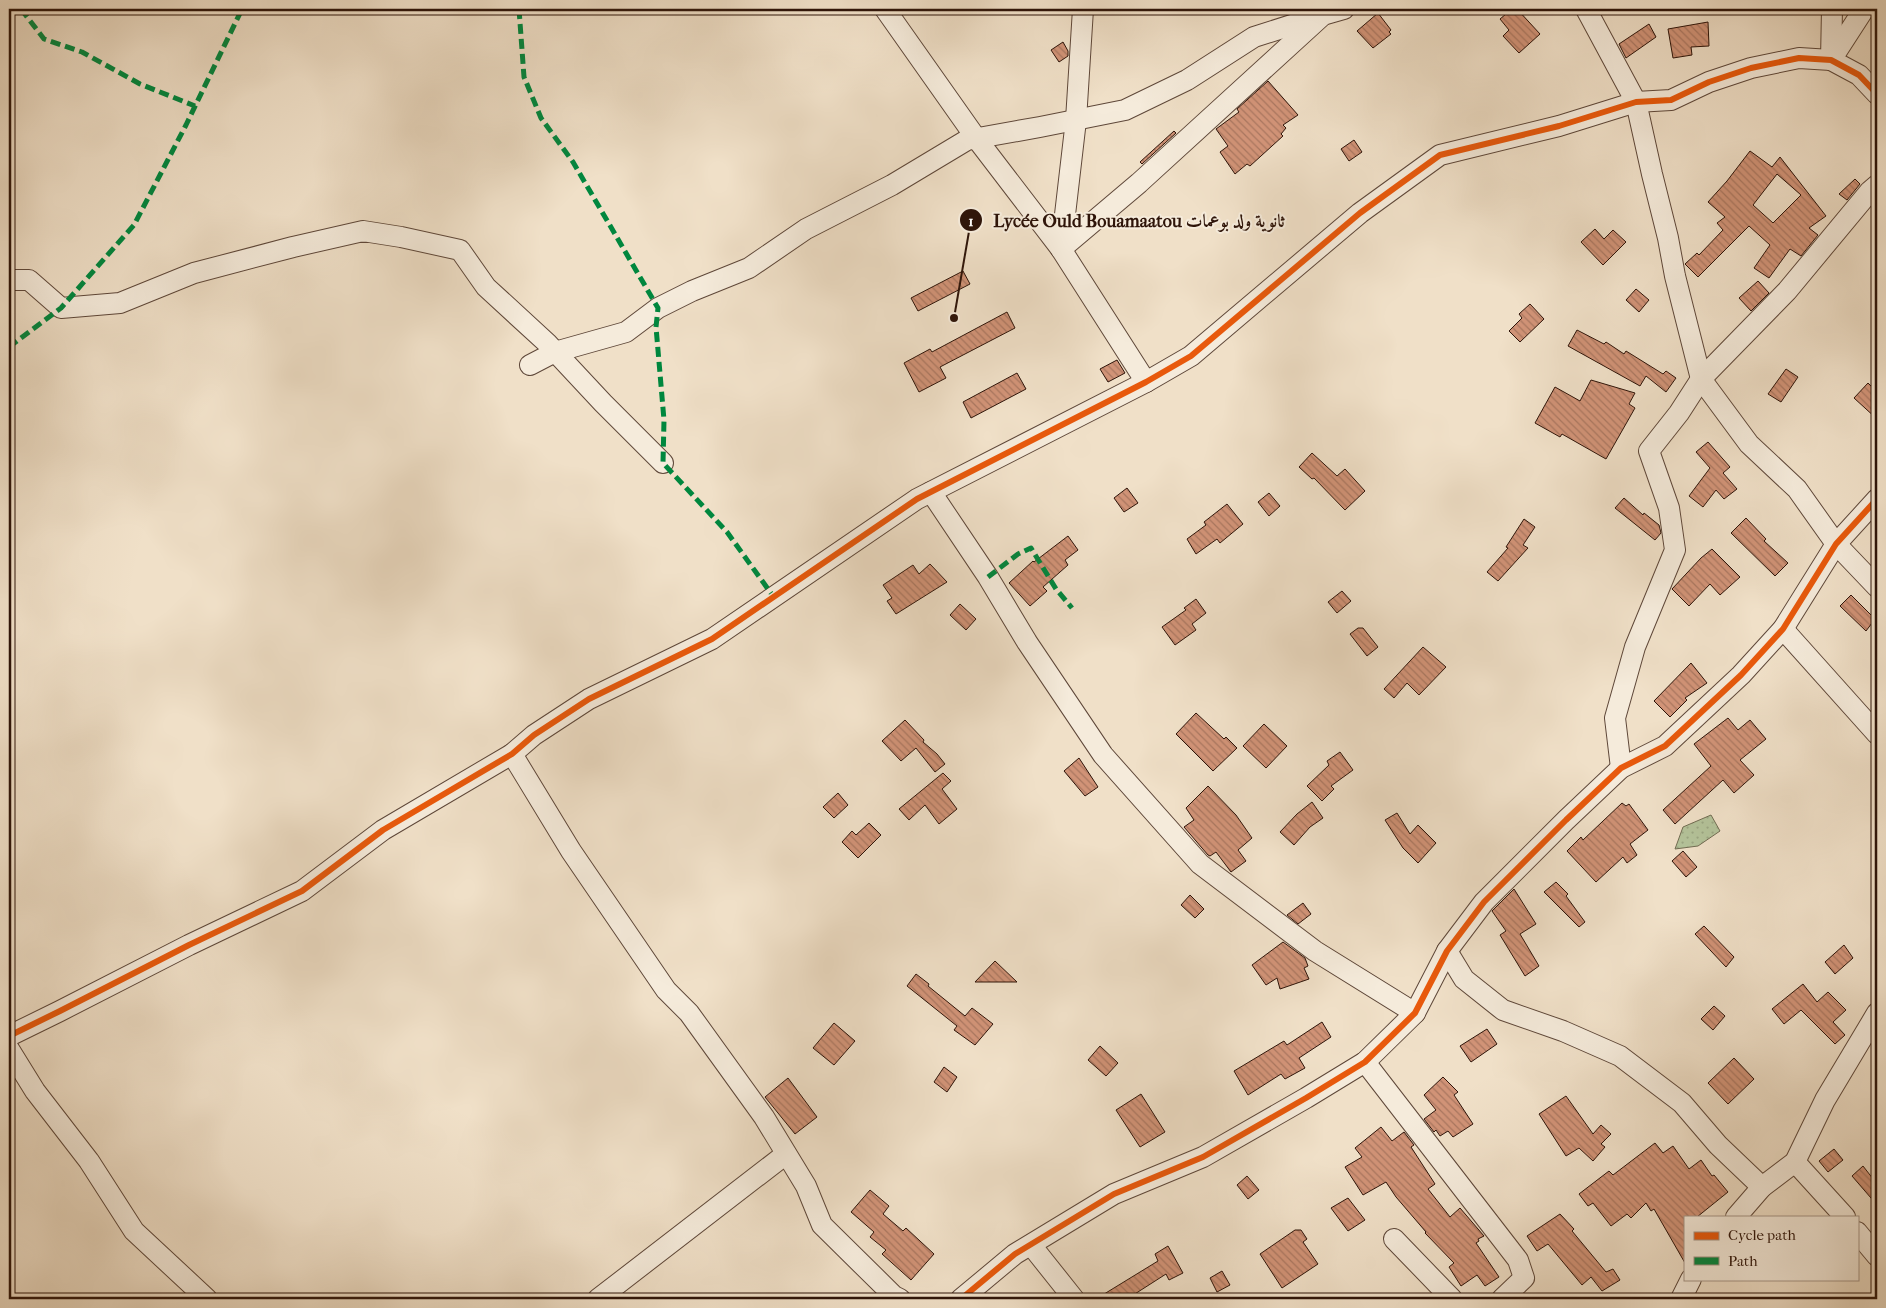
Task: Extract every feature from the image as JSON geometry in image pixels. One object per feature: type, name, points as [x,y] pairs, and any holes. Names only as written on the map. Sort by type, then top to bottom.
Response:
[{"type":"street","points":[[885,9],[976,138],[1061,249],[1146,382]]},
{"type":"street","points":[[1061,249],[1076,120],[1083,9]]},
{"type":"street","points":[[530,365],[555,352],[626,332],[658,308],[692,291],[749,268],[806,229],[892,184],[966,140],[1125,110],[1187,80],[1254,36],[1344,9]]},
{"type":"street","points":[[1586,9],[1636,102],[1668,238],[1674,276],[1701,379],[1749,444],[1797,489],[1836,544],[1877,587]]},
{"type":"street","points":[[1831,60],[1832,9]]},
{"type":"street","points":[[1831,60],[1864,9]]},
{"type":"street","points":[[1061,249],[1139,184],[1323,15]]},
{"type":"street","points":[[9,1036],[60,1012],[188,945],[302,891],[383,830],[512,754],[534,735],[589,699],[712,639],[917,499],[1146,382],[1191,356],[1360,213],[1440,156],[1559,126],[1636,102],[1671,100],[1708,82],[1751,68],[1799,58],[1831,60],[1859,75],[1877,94]]},
{"type":"street","points":[[1621,768],[1615,718],[1635,647],[1675,550],[1669,508],[1649,451],[1679,413],[1701,379],[1787,291],[1870,191],[1877,186]]},
{"type":"street","points":[[9,280],[29,280],[61,308],[120,303],[194,273],[363,231],[460,250],[486,287],[555,352],[663,463]]},
{"type":"street","points":[[931,492],[988,577],[1027,642],[1103,755],[1200,864],[1315,951],[1415,1013]]},
{"type":"street","points":[[961,1299],[1016,1254],[1114,1194],[1203,1157],[1365,1062],[1415,1013],[1447,951],[1484,902],[1621,768],[1665,746],[1741,676],[1783,629],[1836,544],[1877,499]]},
{"type":"street","points":[[1783,629],[1877,734]]},
{"type":"street","points":[[512,754],[571,851],[666,990],[690,1013],[764,1117],[806,1186],[822,1226],[894,1296],[900,1299]]},
{"type":"street","points":[[1447,951],[1464,979],[1503,1010],[1563,1031],[1620,1056],[1667,1091],[1682,1103],[1718,1145],[1762,1188]]},
{"type":"street","points":[[1737,1216],[1762,1188],[1795,1162],[1826,1100],[1877,1013]]},
{"type":"street","points":[[9,1049],[35,1091],[89,1162],[134,1231],[207,1299]]},
{"type":"street","points":[[1365,1062],[1518,1260],[1524,1278],[1502,1299]]},
{"type":"street","points":[[598,1299],[786,1154]]},
{"type":"street","points":[[1795,1162],[1843,1216]]},
{"type":"street","points":[[1858,1233],[1877,1256]]},
{"type":"street","points":[[1394,1239],[1452,1299]]},
{"type":"street","points":[[1031,1245],[1074,1299]]},
{"type":"street","points":[[1681,1299],[1690,1280]]},
{"type":"green space","points":[[1711,815],[1720,831],[1698,846],[1675,849],[1683,827]]},
{"type":"building","points":[[1512,9],[1517,9],[1540,34],[1519,53],[1503,36],[1509,30],[1500,19]]},
{"type":"building","points":[[1378,13],[1391,30],[1389,32],[1391,34],[1373,48],[1357,31]]},
{"type":"building","points":[[1708,22],[1709,46],[1691,47],[1692,55],[1673,58],[1668,29]]},
{"type":"building","points":[[1649,24],[1656,37],[1626,58],[1619,44]]},
{"type":"building","points":[[1063,42],[1068,51],[1068,56],[1059,62],[1051,50]]},
{"type":"building","points":[[1268,81],[1298,115],[1283,125],[1286,128],[1281,134],[1283,136],[1250,166],[1247,164],[1235,174],[1220,152],[1228,146],[1216,129],[1239,112],[1237,109]]},
{"type":"building","points":[[1174,131],[1176,133],[1142,164],[1140,162]]},
{"type":"building","points":[[1354,140],[1362,152],[1349,161],[1341,149]]},
{"type":"building","points":[[1750,151],[1772,167],[1780,157],[1826,216],[1809,228],[1818,235],[1801,256],[1790,249],[1769,278],[1754,268],[1770,245],[1749,226],[1698,277],[1685,264],[1697,253],[1699,255],[1723,230],[1717,223],[1725,217],[1708,202]],"holes":[[[1777,174],[1801,195],[1773,223],[1753,205]]]},
{"type":"building","points":[[1855,179],[1860,184],[1847,200],[1839,194]]},
{"type":"building","points":[[1595,229],[1604,239],[1613,230],[1626,242],[1603,265],[1581,242]]},
{"type":"building","points":[[963,271],[970,284],[918,311],[911,298]]},
{"type":"building","points":[[1758,281],[1769,293],[1751,311],[1739,298]]},
{"type":"building","points":[[1636,289],[1649,300],[1639,312],[1626,300]]},
{"type":"building","points":[[1530,304],[1544,319],[1520,342],[1509,331],[1522,318],[1519,314]]},
{"type":"building","points":[[1007,312],[1015,328],[940,367],[946,378],[919,392],[904,363],[930,349],[932,352]]},
{"type":"building","points":[[1577,330],[1604,344],[1606,342],[1624,354],[1626,351],[1663,374],[1666,371],[1676,378],[1666,392],[1646,376],[1640,386],[1568,346]]},
{"type":"building","points":[[1117,360],[1125,373],[1108,382],[1100,369]]},
{"type":"building","points":[[1786,369],[1798,377],[1781,402],[1768,394]]},
{"type":"building","points":[[1017,373],[1026,389],[971,418],[963,402]]},
{"type":"building","points":[[1591,380],[1635,393],[1629,404],[1635,408],[1606,459],[1562,434],[1560,437],[1535,423],[1555,387],[1580,401]]},
{"type":"building","points":[[1868,383],[1877,392],[1877,419],[1854,398]]},
{"type":"building","points":[[1708,442],[1730,467],[1723,473],[1737,489],[1724,499],[1716,490],[1703,507],[1689,496],[1710,468],[1696,452]]},
{"type":"building","points":[[1312,453],[1337,476],[1345,469],[1365,491],[1345,510],[1314,478],[1312,479],[1299,467]]},
{"type":"building","points":[[1127,488],[1138,503],[1124,512],[1114,498]]},
{"type":"building","points":[[1269,493],[1280,506],[1269,516],[1258,502]]},
{"type":"building","points":[[1624,498],[1643,515],[1644,513],[1659,525],[1661,533],[1655,540],[1615,508]]},
{"type":"building","points":[[1227,504],[1243,524],[1220,543],[1217,539],[1196,554],[1187,539],[1206,525],[1204,522]]},
{"type":"building","points":[[1746,518],[1766,539],[1764,541],[1788,563],[1775,576],[1731,533]]},
{"type":"building","points":[[1524,519],[1535,527],[1523,545],[1528,548],[1498,581],[1487,572],[1508,548],[1506,547]]},
{"type":"building","points":[[1068,536],[1078,550],[1065,560],[1068,565],[1043,587],[1047,591],[1030,606],[1009,583],[1033,561]]},
{"type":"building","points":[[1712,549],[1740,577],[1720,595],[1710,584],[1689,606],[1672,589]]},
{"type":"building","points":[[930,564],[947,582],[896,614],[887,601],[892,598],[883,585],[913,565],[919,574]]},
{"type":"building","points":[[1342,591],[1351,601],[1337,613],[1328,602]]},
{"type":"building","points":[[1851,595],[1875,619],[1866,631],[1840,606]]},
{"type":"building","points":[[1196,599],[1206,613],[1192,624],[1196,630],[1175,645],[1162,627],[1186,610],[1184,608]]},
{"type":"building","points":[[960,604],[976,619],[966,630],[950,615]]},
{"type":"building","points":[[1358,628],[1363,628],[1378,647],[1367,656],[1350,634]]},
{"type":"building","points":[[1423,647],[1446,667],[1419,695],[1407,683],[1394,698],[1384,689]]},
{"type":"building","points":[[1691,663],[1707,683],[1685,698],[1687,700],[1670,717],[1654,701]]},
{"type":"building","points":[[1196,713],[1224,739],[1226,737],[1237,748],[1213,771],[1176,734]]},
{"type":"building","points":[[1728,718],[1738,730],[1750,720],[1766,739],[1740,760],[1754,775],[1734,793],[1723,780],[1675,824],[1663,810],[1711,766],[1694,744]]},
{"type":"building","points":[[905,720],[945,764],[935,772],[916,748],[901,761],[882,741]]},
{"type":"building","points":[[1264,724],[1287,746],[1266,768],[1243,746]]},
{"type":"building","points":[[1340,752],[1353,770],[1331,786],[1334,789],[1322,801],[1307,786],[1329,765],[1327,761]]},
{"type":"building","points":[[1079,758],[1098,787],[1085,796],[1064,771]]},
{"type":"building","points":[[943,773],[951,781],[942,789],[957,809],[939,824],[925,805],[909,820],[899,809]]},
{"type":"building","points":[[1208,786],[1236,815],[1252,838],[1238,850],[1246,861],[1231,872],[1216,852],[1210,856],[1208,855],[1184,827],[1194,820],[1186,808]]},
{"type":"building","points":[[838,793],[848,805],[834,818],[823,807]]},
{"type":"building","points":[[1312,802],[1323,818],[1310,827],[1294,845],[1280,832],[1297,814]]},
{"type":"building","points":[[1622,803],[1626,806],[1629,804],[1648,830],[1630,844],[1637,855],[1627,863],[1623,857],[1596,882],[1567,851],[1581,837],[1583,840]]},
{"type":"building","points":[[1397,813],[1410,834],[1418,825],[1436,843],[1418,863],[1403,848],[1385,820]]},
{"type":"building","points":[[869,823],[881,835],[858,858],[842,842],[852,831],[856,835]]},
{"type":"building","points":[[1683,851],[1697,867],[1686,877],[1672,861]]},
{"type":"building","points":[[1556,882],[1568,894],[1566,896],[1585,922],[1579,927],[1544,892]]},
{"type":"building","points":[[1514,889],[1536,924],[1520,934],[1539,966],[1525,976],[1500,935],[1506,931],[1492,911]]},
{"type":"building","points":[[1190,895],[1204,909],[1195,918],[1181,905]]},
{"type":"building","points":[[1303,903],[1311,914],[1298,924],[1287,915]]},
{"type":"building","points":[[1704,926],[1734,957],[1726,967],[1695,934]]},
{"type":"building","points":[[1283,942],[1305,958],[1308,966],[1304,968],[1309,979],[1280,989],[1277,978],[1266,985],[1252,965]]},
{"type":"building","points":[[1844,945],[1853,958],[1835,974],[1825,962]]},
{"type":"building","points":[[995,961],[1017,982],[975,982]]},
{"type":"building","points":[[916,974],[965,1016],[972,1008],[993,1024],[975,1045],[954,1030],[957,1026],[907,986]]},
{"type":"building","points":[[1803,984],[1817,1002],[1828,992],[1846,1010],[1833,1022],[1845,1035],[1835,1044],[1801,1010],[1784,1024],[1772,1009]]},
{"type":"building","points":[[1714,1006],[1725,1016],[1713,1030],[1701,1019]]},
{"type":"building","points":[[1322,1022],[1331,1037],[1299,1058],[1305,1068],[1285,1079],[1281,1074],[1248,1095],[1234,1071],[1284,1041],[1287,1045]]},
{"type":"building","points":[[834,1023],[855,1041],[834,1065],[813,1048]]},
{"type":"building","points":[[1487,1029],[1497,1044],[1471,1062],[1460,1046]]},
{"type":"building","points":[[1100,1046],[1118,1063],[1106,1076],[1088,1060]]},
{"type":"building","points":[[1734,1058],[1754,1079],[1728,1104],[1708,1083]]},
{"type":"building","points":[[944,1067],[957,1077],[947,1092],[934,1082]]},
{"type":"building","points":[[1443,1077],[1458,1092],[1454,1095],[1473,1124],[1453,1137],[1448,1131],[1440,1136],[1436,1130],[1434,1132],[1424,1119],[1436,1110],[1424,1095]]},
{"type":"building","points":[[788,1078],[817,1117],[795,1134],[765,1097]]},
{"type":"building","points":[[1141,1094],[1165,1132],[1140,1147],[1116,1110]]},
{"type":"building","points":[[1566,1096],[1593,1134],[1601,1125],[1611,1134],[1601,1144],[1605,1147],[1593,1161],[1579,1148],[1566,1156],[1539,1114]]},
{"type":"building","points":[[1381,1127],[1392,1141],[1404,1132],[1414,1145],[1411,1147],[1435,1184],[1428,1189],[1450,1217],[1460,1208],[1484,1236],[1478,1239],[1479,1241],[1476,1243],[1499,1277],[1485,1286],[1477,1275],[1461,1286],[1449,1267],[1454,1263],[1425,1233],[1386,1182],[1363,1195],[1345,1167],[1362,1157],[1355,1148]]},
{"type":"building","points":[[1655,1143],[1663,1153],[1673,1146],[1689,1169],[1701,1160],[1712,1176],[1714,1175],[1728,1192],[1698,1216],[1684,1216],[1684,1261],[1654,1209],[1651,1211],[1646,1203],[1631,1218],[1627,1214],[1611,1226],[1593,1203],[1588,1206],[1579,1194],[1609,1171],[1613,1175]]},
{"type":"building","points":[[1834,1149],[1843,1160],[1828,1172],[1819,1161]]},
{"type":"building","points":[[1863,1166],[1877,1184],[1877,1205],[1852,1176]]},
{"type":"building","points":[[1247,1176],[1259,1190],[1248,1199],[1237,1185]]},
{"type":"building","points":[[870,1190],[889,1206],[883,1214],[903,1231],[906,1228],[934,1254],[911,1280],[882,1254],[886,1250],[870,1237],[874,1232],[851,1212]]},
{"type":"building","points":[[1348,1198],[1365,1220],[1348,1231],[1331,1208]]},
{"type":"building","points":[[1560,1214],[1574,1229],[1572,1231],[1606,1272],[1613,1269],[1620,1280],[1602,1291],[1591,1277],[1582,1285],[1548,1244],[1537,1251],[1527,1236]]},
{"type":"building","points":[[1295,1230],[1301,1230],[1307,1239],[1303,1242],[1318,1264],[1282,1288],[1260,1254]]},
{"type":"building","points":[[1168,1246],[1183,1273],[1169,1280],[1166,1274],[1127,1299],[1096,1299],[1158,1261],[1155,1254]]},
{"type":"building","points":[[1222,1271],[1230,1285],[1217,1292],[1210,1278]]},
{"type":"marked path","points":[[21,9],[44,39],[82,52],[140,84],[195,106]]},
{"type":"marked path","points":[[9,347],[61,308],[134,225],[186,125],[242,9]]},
{"type":"marked path","points":[[519,9],[524,77],[541,118],[573,162],[658,308],[656,327],[664,420],[663,463],[727,532],[773,596]]},
{"type":"marked path","points":[[988,577],[1018,554],[1031,548],[1056,589],[1072,608]]},
{"type":"cycle path","points":[[9,1036],[189,945],[302,891],[383,830],[512,754],[534,735],[589,699],[712,639],[917,499],[1146,382],[1191,356],[1360,213],[1440,155],[1559,126],[1636,102],[1671,100],[1709,82],[1751,68],[1799,58],[1831,60],[1859,75],[1877,94]]},
{"type":"cycle path","points":[[961,1299],[1015,1254],[1114,1194],[1203,1157],[1365,1062],[1415,1013],[1447,951],[1484,902],[1621,768],[1665,746],[1741,675],[1783,629],[1836,544],[1877,499]]},
{"type":"place","name":"Lycée Ould Bouamaatou ثانوية ولد بوعمات","points":[[954,318]]}]
